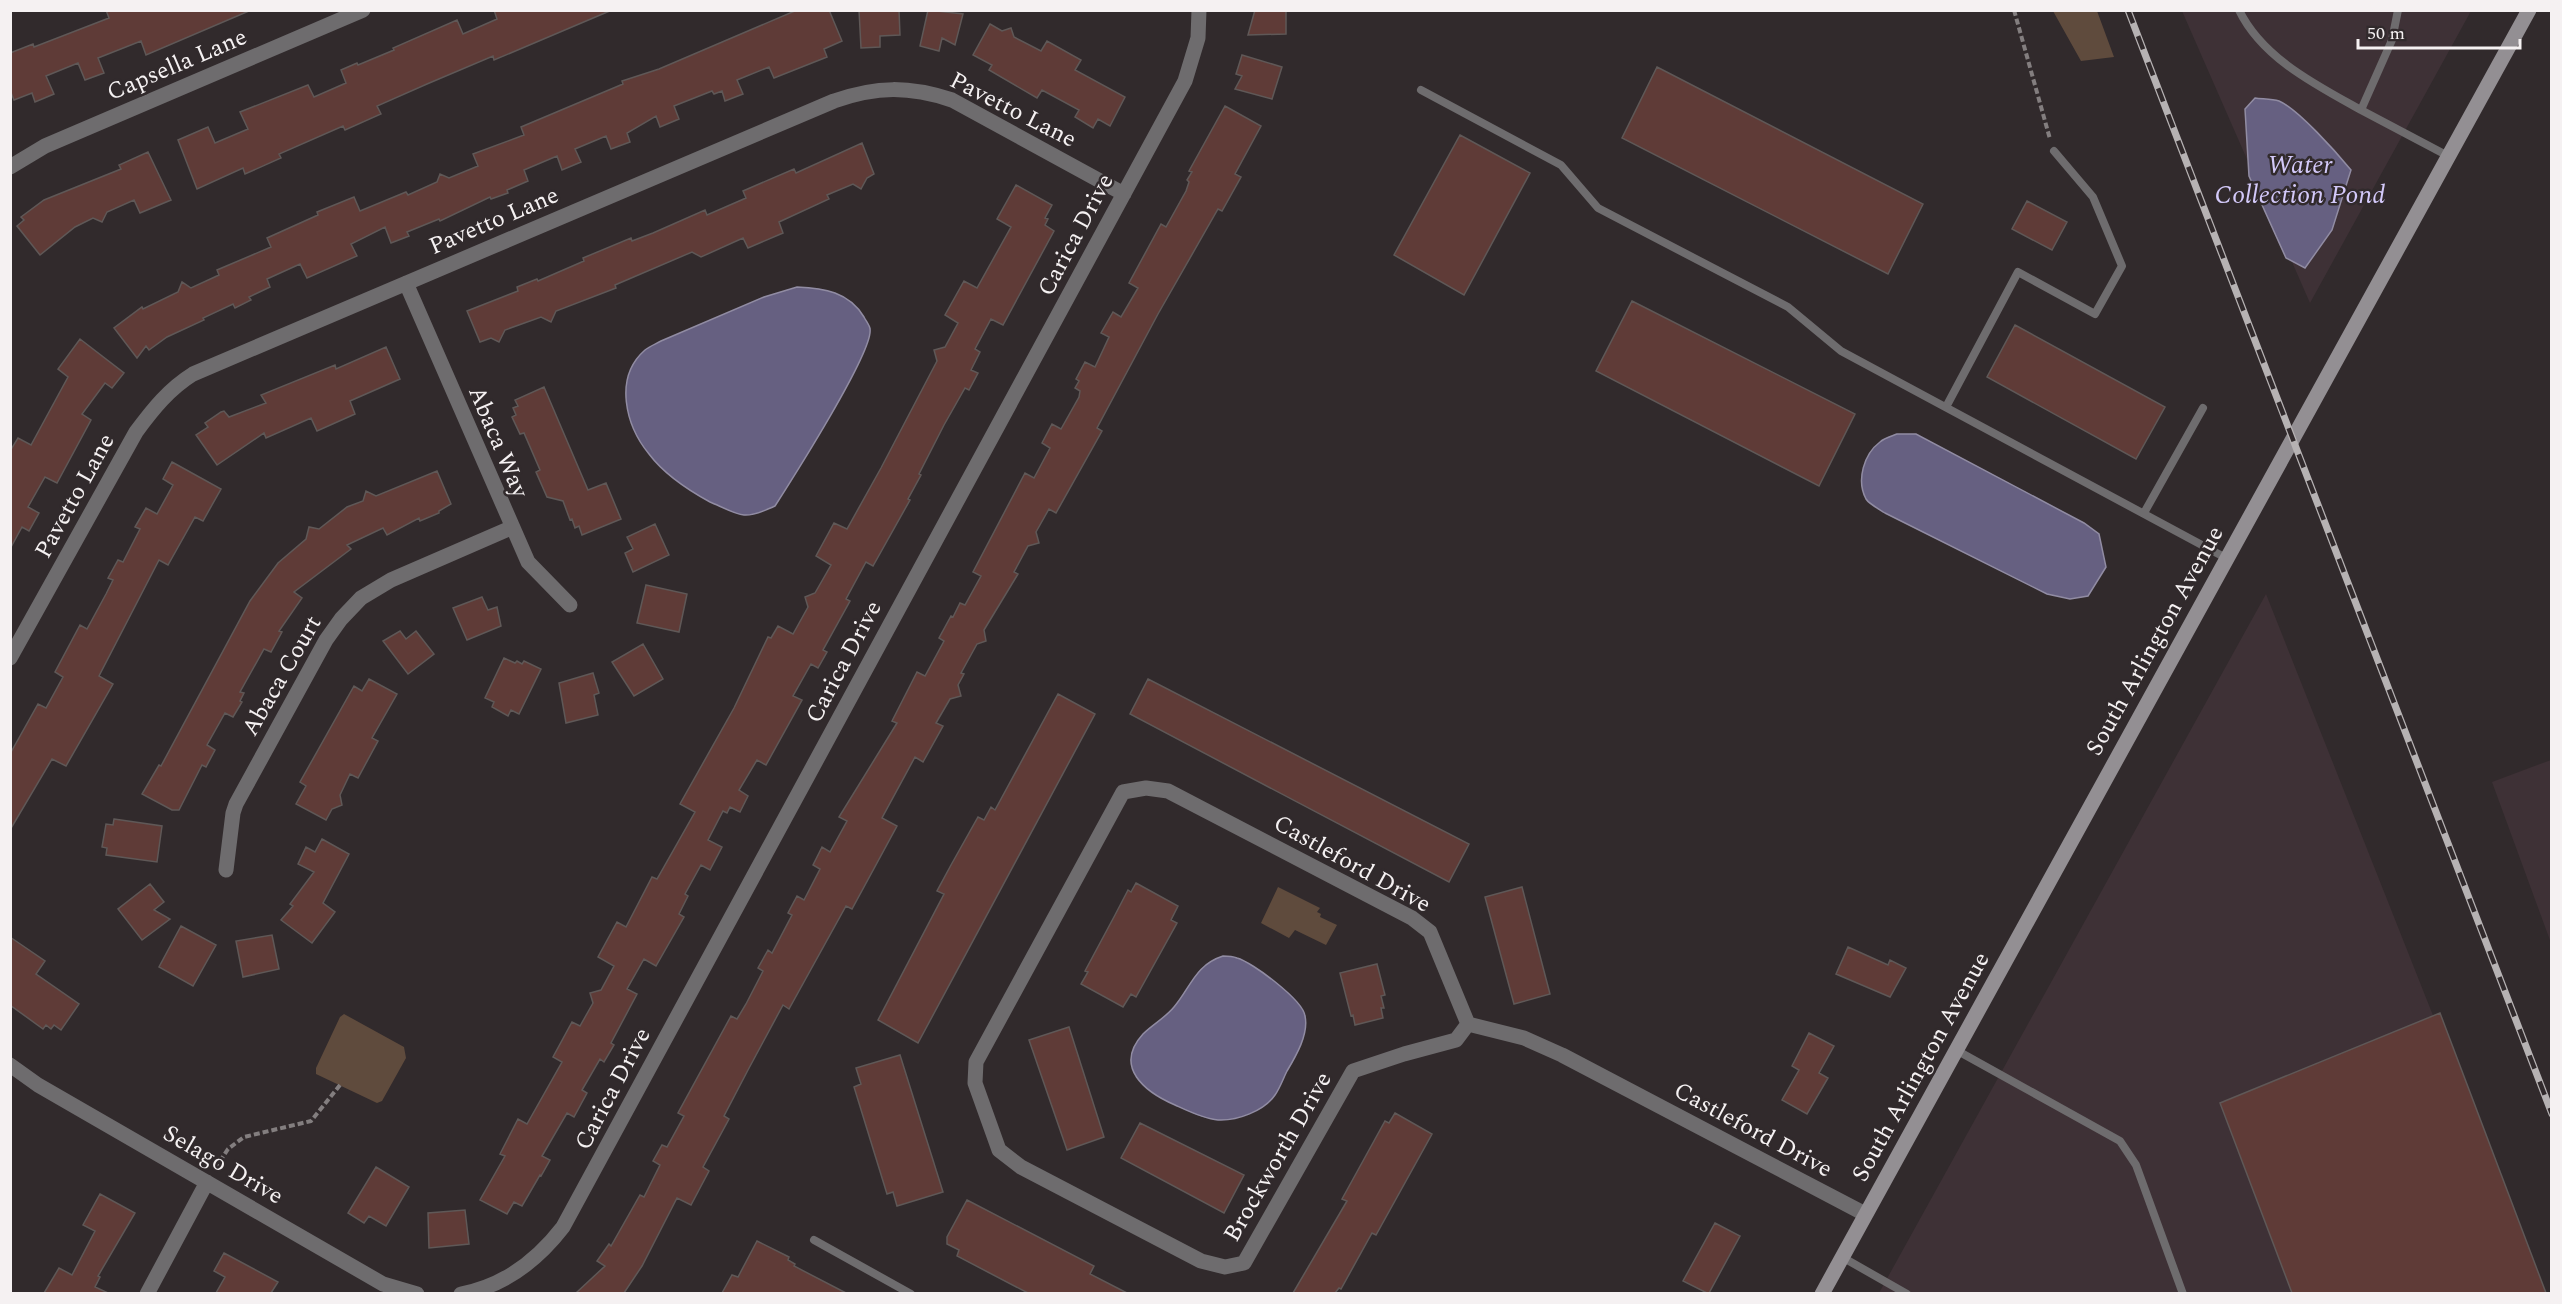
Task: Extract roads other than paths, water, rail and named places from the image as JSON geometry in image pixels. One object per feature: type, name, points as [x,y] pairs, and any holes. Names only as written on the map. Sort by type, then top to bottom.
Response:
[{"type":"main road","name":"South Arlington Avenue","points":[[1822,1293],[2529,10]]},
{"type":"street","name":"Capsella Lane","points":[[10,167],[45,146],[363,10]]},
{"type":"street","name":"Carica Drive","points":[[466,1292],[493,1285],[526,1266],[548,1247],[563,1227],[1185,81],[1198,38],[1199,10]]},
{"type":"street","name":"Pavetto Lane","points":[[10,658],[136,432],[157,402],[193,374],[834,101],[879,89],[922,91],[952,100],[1124,194]]},
{"type":"street","name":"Abaca Way","points":[[406,283],[511,528],[528,562],[570,605]]},
{"type":"street","name":"Abaca Court","points":[[226,870],[232,813],[236,804],[326,640],[341,619],[361,598],[391,580],[511,528]]},
{"type":"street","name":"Castleford Drive","points":[[999,1150],[975,1083],[976,1062],[1123,792],[1146,788],[1168,791],[1412,918],[1430,932],[1468,1024],[1524,1038],[1562,1055],[1865,1214]]},
{"type":"street","name":"Brockworth Drive","points":[[999,1150],[1021,1167],[1201,1261],[1225,1267],[1244,1263],[1353,1071],[1456,1040],[1468,1024]]},
{"type":"street","name":"Selago Drive","points":[[10,1065],[39,1085],[383,1284],[417,1293]]},
{"type":"street","points":[[147,1293],[207,1182]]},
{"type":"lane","points":[[2239,10],[2248,29],[2301,77],[2450,157]]},
{"type":"lane","points":[[2361,110],[2392,40],[2398,10]]},
{"type":"lane","points":[[1421,90],[1561,165],[1598,208],[1788,307],[1841,351],[2226,558]]},
{"type":"lane","points":[[1946,407],[2018,272],[2095,314],[2122,266],[2093,197],[2054,151]]},
{"type":"lane","points":[[2144,513],[2203,408]]},
{"type":"lane","points":[[1956,1050],[2120,1141],[2136,1165],[2183,1293]]},
{"type":"lane","points":[[814,1240],[911,1293]]},
{"type":"lane","points":[[1842,1257],[1907,1293]]},
{"type":"water","name":"Water Collection Pond","points":[[2255,98],[2276,100],[2287,106],[2317,132],[2351,170],[2332,230],[2305,268],[2286,258],[2249,176],[2245,109]]},
{"type":"water","points":[[797,287],[826,290],[851,302],[869,326],[868,342],[846,388],[775,506],[756,514],[731,512],[685,487],[669,475],[649,454],[634,430],[629,416],[626,388],[629,374],[635,361],[651,346],[764,297]]},
{"type":"water","points":[[1897,434],[1916,434],[2084,523],[2099,534],[2106,567],[2088,596],[2070,599],[2047,594],[1869,503],[1863,492],[1862,484],[1866,460],[1874,447],[1886,438]]},
{"type":"water","points":[[1223,956],[1244,961],[1276,982],[1302,1009],[1306,1023],[1298,1052],[1270,1101],[1250,1114],[1218,1120],[1191,1112],[1153,1093],[1136,1077],[1131,1057],[1143,1034],[1174,1007],[1194,977],[1206,965]]},
{"type":"railway","points":[[2128,10],[2552,1114]]}]
